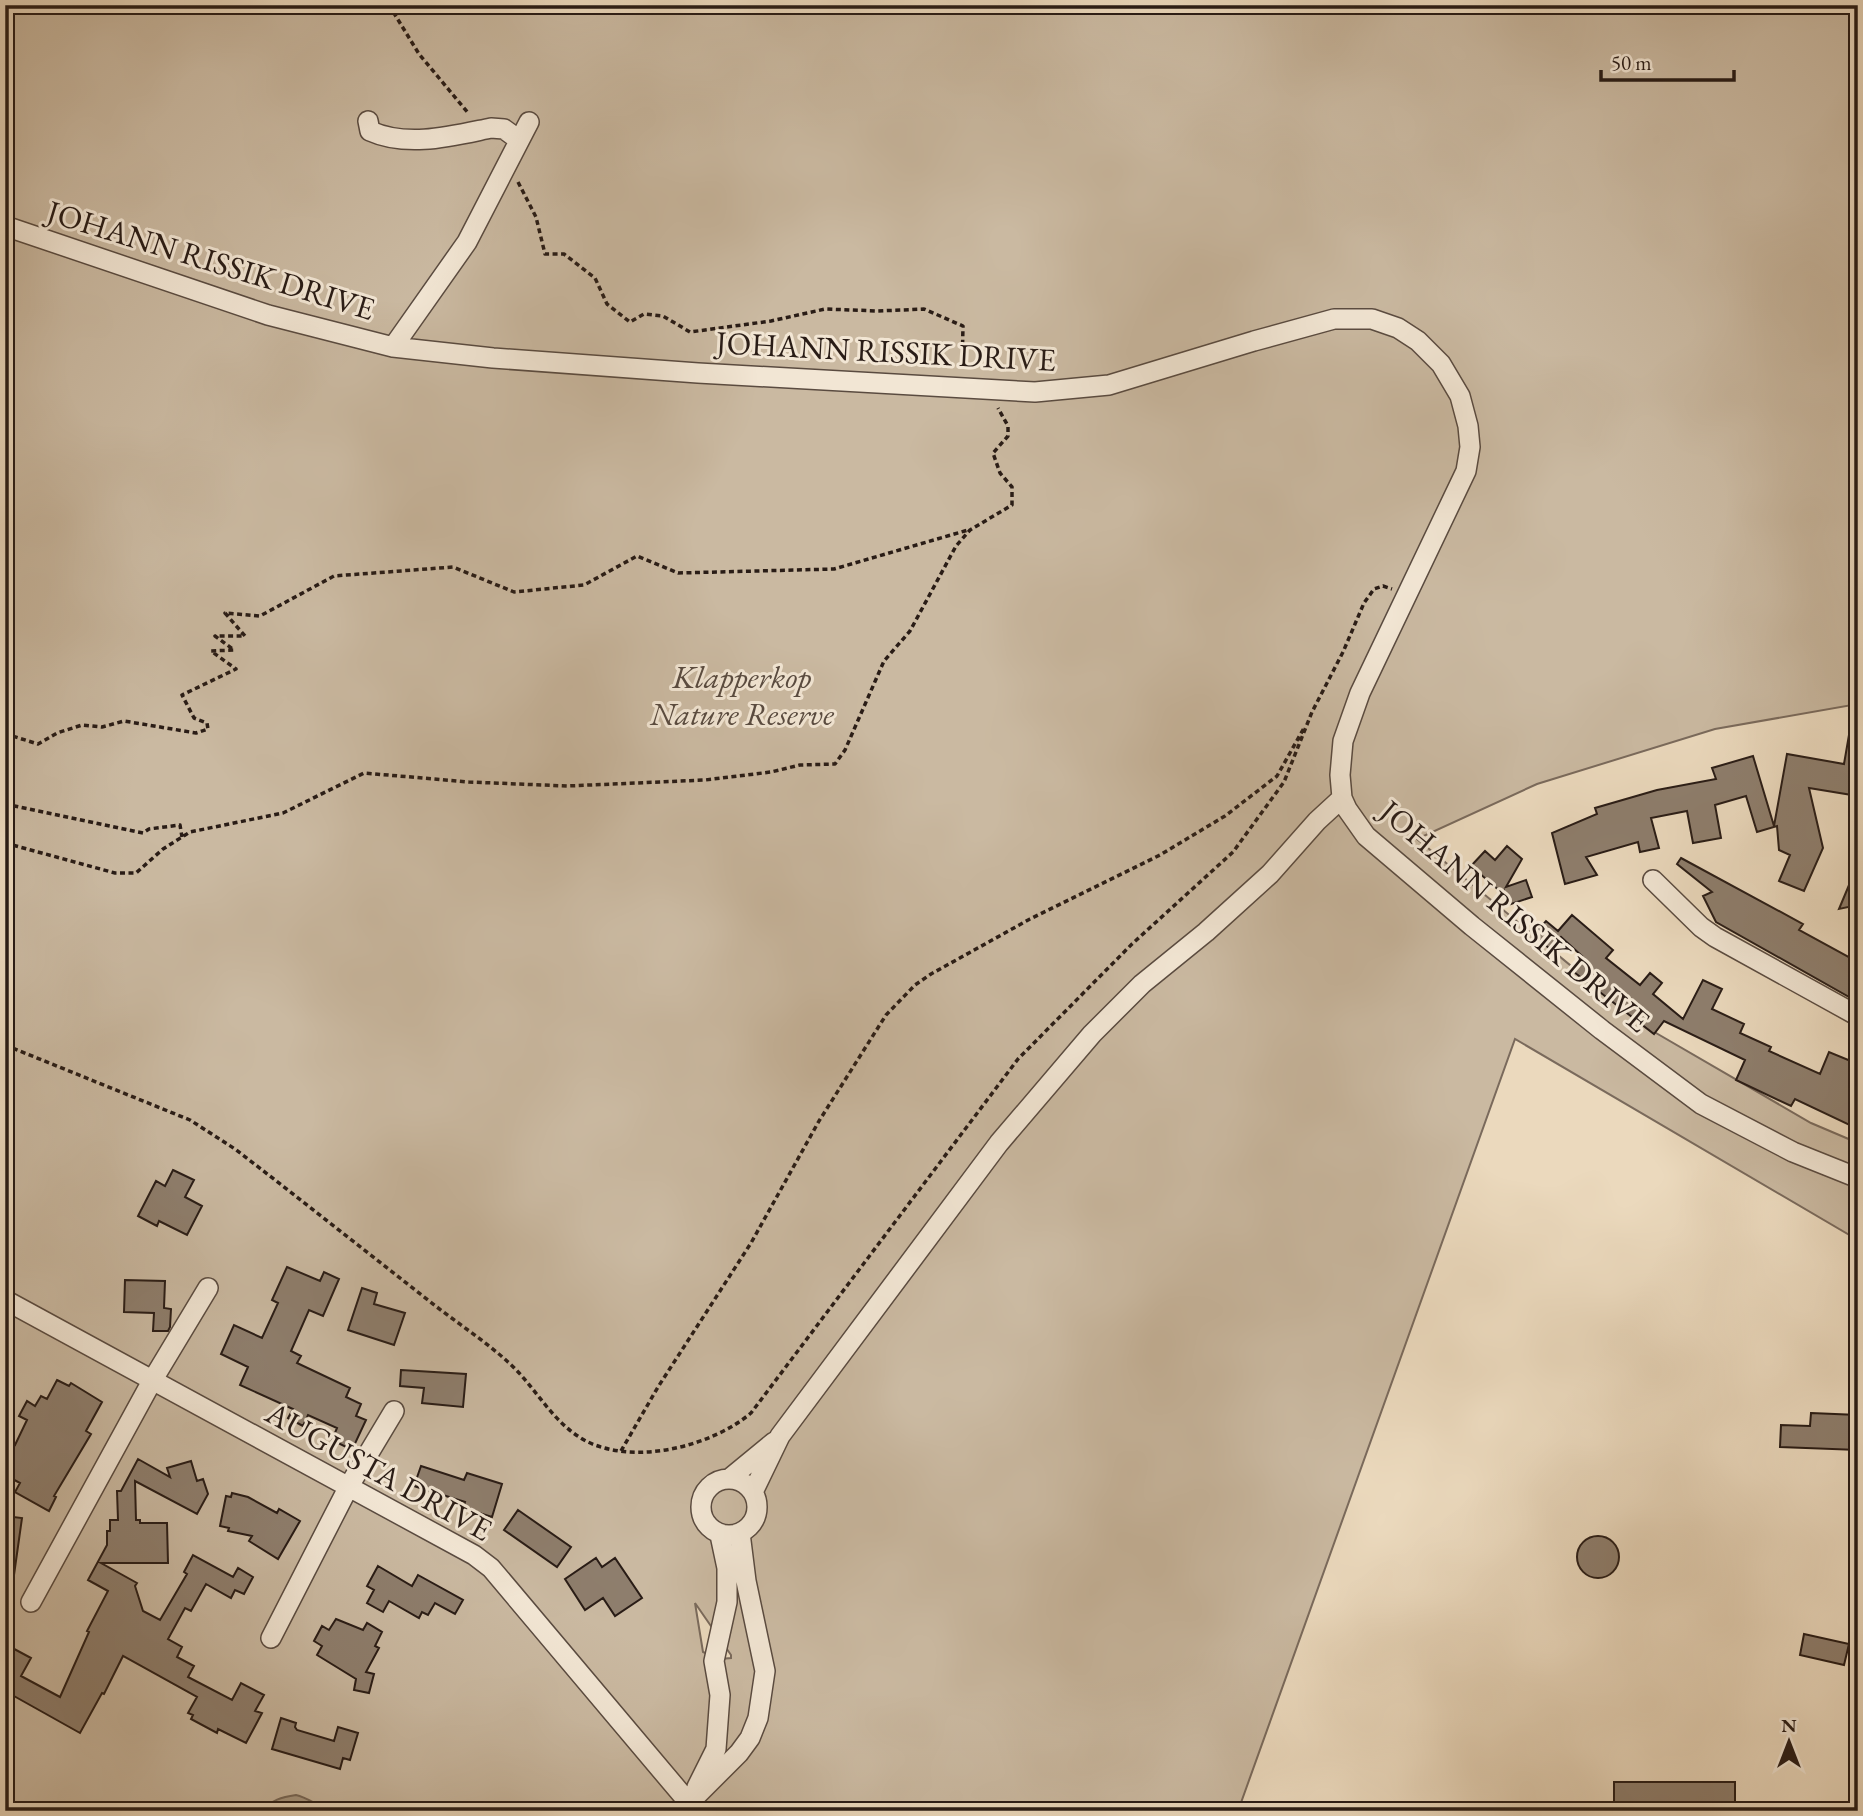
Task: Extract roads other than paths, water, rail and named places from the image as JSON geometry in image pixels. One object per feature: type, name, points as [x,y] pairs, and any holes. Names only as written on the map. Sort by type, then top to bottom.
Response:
[{"type":"street","points":[[368,121],[370,131],[394,140],[416,140],[504,128],[519,140]]},
{"type":"street","points":[[393,347],[467,242],[528,122]]},
{"type":"street","name":"JOHANN RISSIK DRIVE","points":[[5,226],[268,315],[393,347],[520,360],[1035,392],[1108,385],[1334,319],[1372,319],[1398,328],[1418,341],[1441,364],[1460,396],[1470,447],[1466,471],[1360,693],[1343,741],[1340,775],[1342,798],[1366,836],[1602,1030],[1701,1104],[1793,1152],[1858,1178]]},
{"type":"street","points":[[752,1492],[780,1436],[999,1143],[1092,1034],[1142,984],[1206,932],[1270,874],[1317,821],[1342,798]]},
{"type":"street","points":[[1653,880],[1701,927],[1715,937],[1858,1016]]},
{"type":"street","points":[[32,1602],[152,1381],[208,1289]]},
{"type":"street","name":"AUGUSTA DRIVE","points":[[5,1300],[474,1555],[491,1568],[691,1807]]},
{"type":"street","points":[[271,1638],[349,1486],[394,1411]]},
{"type":"street","points":[[691,1807],[716,1749],[720,1695],[714,1661],[727,1602],[727,1568],[720,1535],[705,1521],[701,1513],[701,1503],[711,1486],[729,1479],[780,1436]]},
{"type":"street","points":[[720,1535],[740,1533],[748,1528],[757,1511],[752,1492],[746,1485],[729,1479]]},
{"type":"street","points":[[691,1807],[739,1753],[750,1738],[758,1718],[765,1671],[746,1581],[740,1533]]},
{"type":"park label","name":"Klapperkop Nature Reserve","points":[[742,696]]}]
